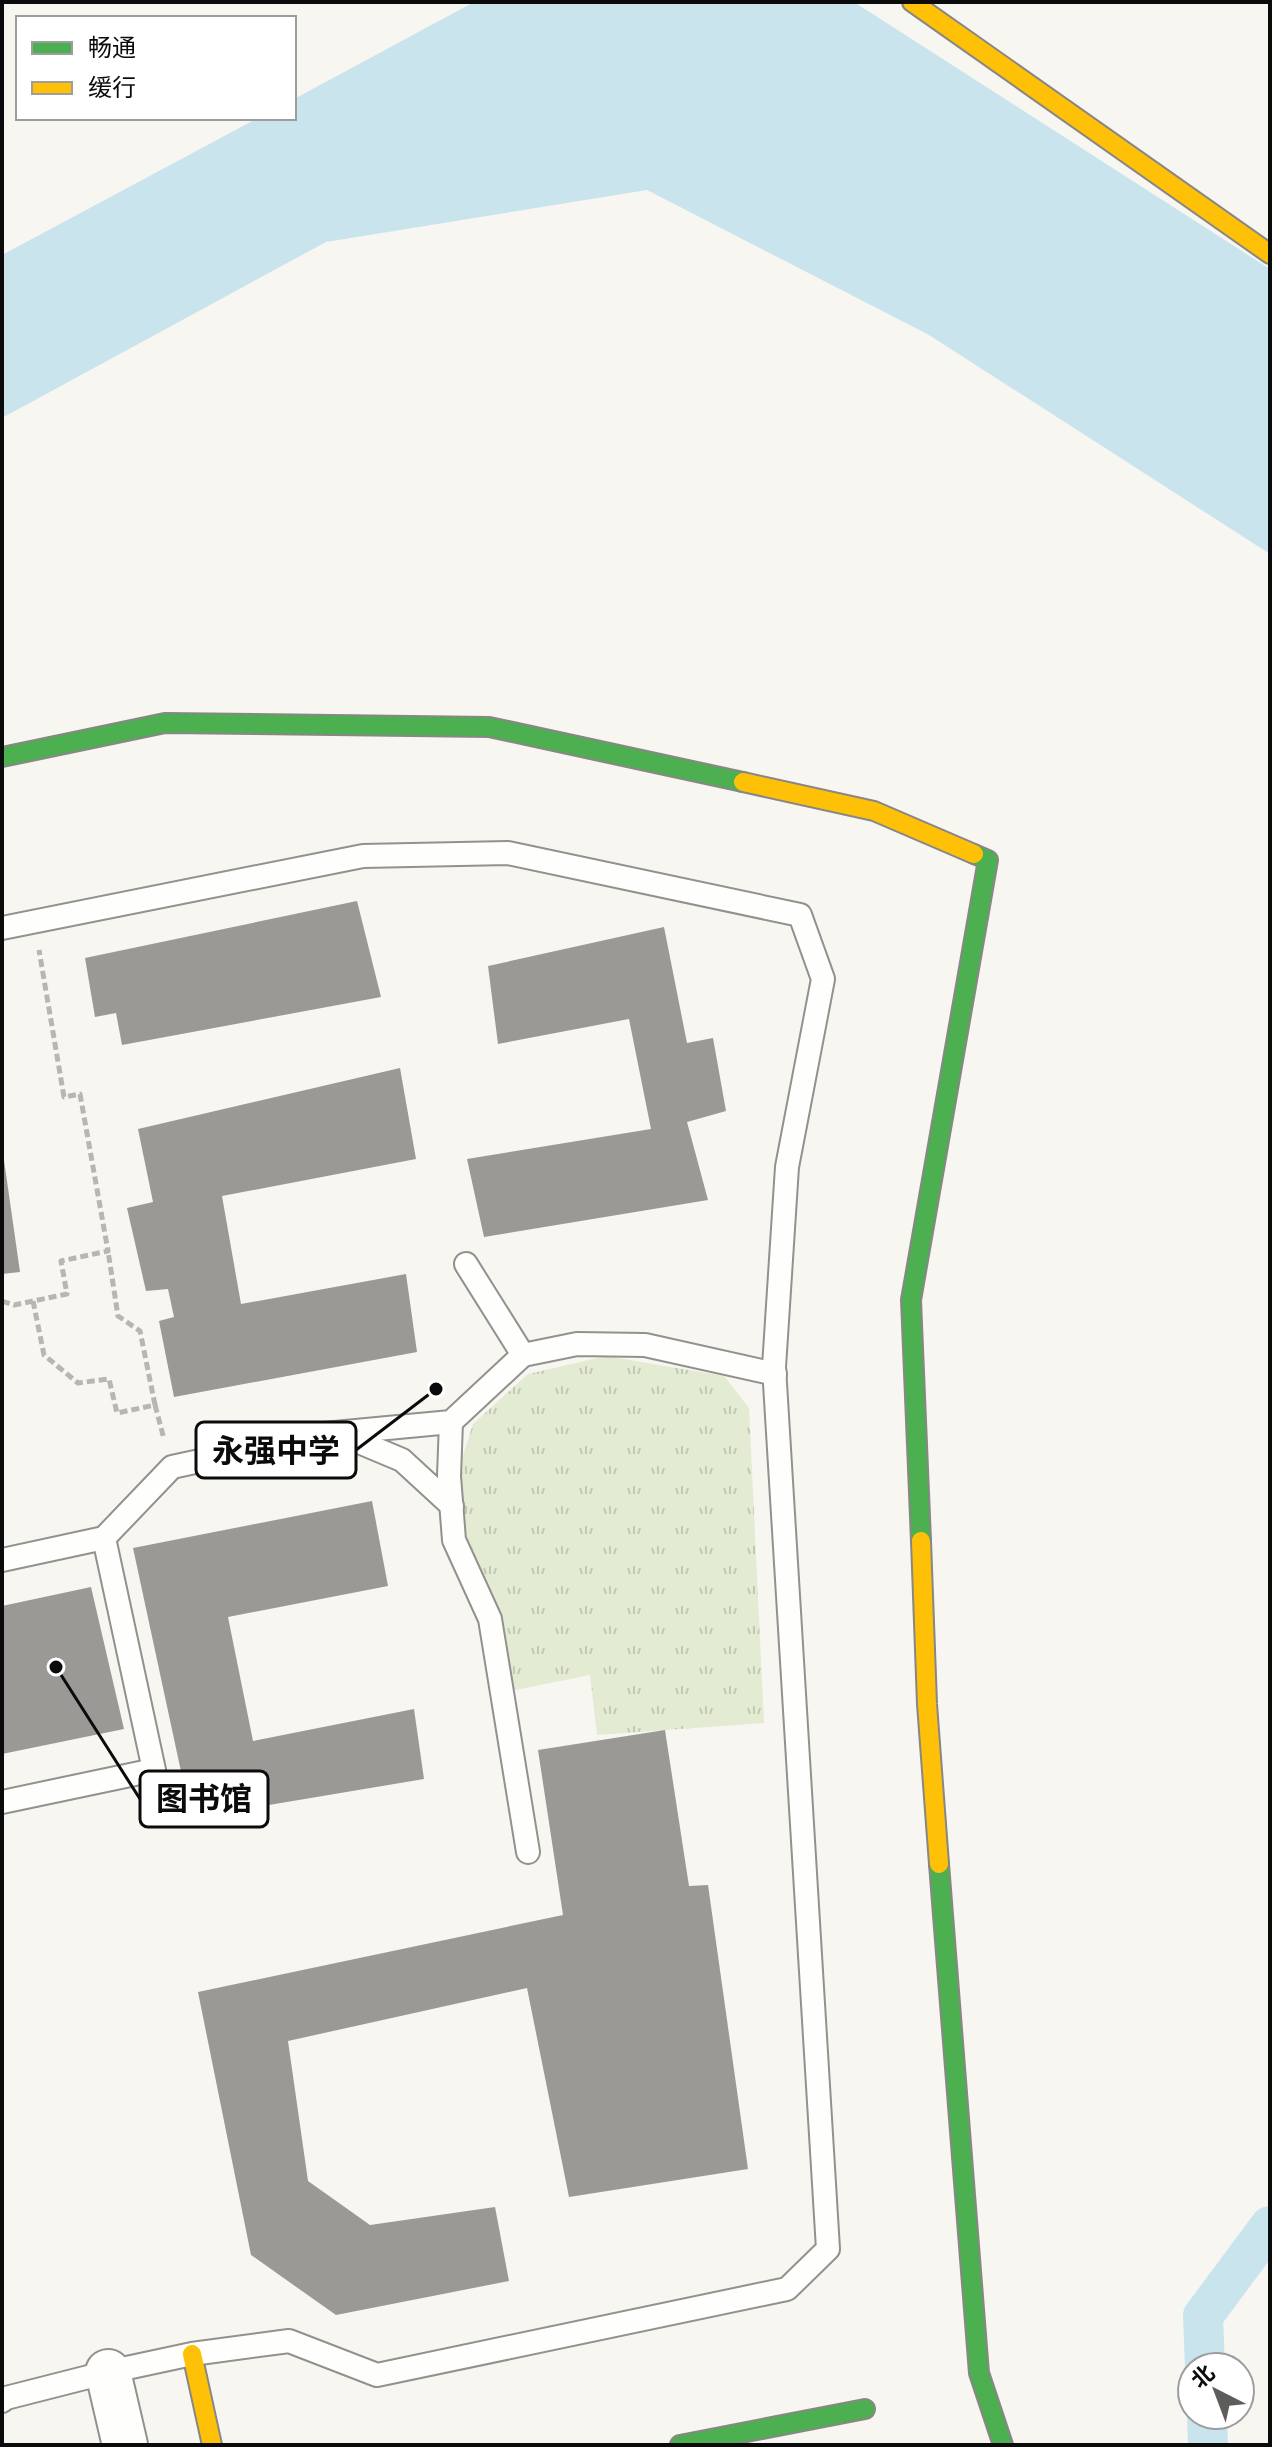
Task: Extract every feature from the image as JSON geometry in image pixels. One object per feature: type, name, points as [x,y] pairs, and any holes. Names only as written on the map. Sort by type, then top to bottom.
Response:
[{"type":"street","points":[[912,2],[1270,254]]},
{"type":"street","points":[[2,757],[165,723],[489,727],[874,811],[988,860],[911,1300],[927,1704],[976,2341],[979,2373],[1003,2445]]},
{"type":"street","points":[[192,2354],[212,2445]]},
{"type":"street","points":[[108,2372],[125,2445]]},
{"type":"street","points":[[680,2445],[865,2409]]},
{"type":"lane","points":[[2,928],[363,856],[508,853],[800,915],[823,979],[787,1167],[775,1374],[828,2249],[787,2289],[377,2375],[289,2341],[192,2354],[108,2372],[2,2401]]},
{"type":"lane","points":[[466,1264],[523,1355]]},
{"type":"lane","points":[[2,1560],[104,1538],[172,1467],[338,1433],[451,1422],[523,1355],[577,1344],[645,1345],[775,1374]]},
{"type":"lane","points":[[451,1422],[449,1476],[454,1540],[490,1619],[528,1852]]},
{"type":"lane","points":[[338,1433],[402,1460],[452,1506]]},
{"type":"lane","points":[[2,1802],[154,1770],[104,1538]]},
{"type":"path","points":[[33,1301],[44,1355],[78,1383],[109,1379],[117,1413],[155,1405],[140,1331],[118,1316],[80,1094],[64,1097],[35,921]]},
{"type":"path","points":[[2,1301],[14,1305],[67,1294],[61,1261],[108,1251]]},
{"type":"green space","points":[[606,1356],[724,1376],[749,1408],[764,1723],[597,1735],[590,1675],[510,1691],[502,1618],[465,1532],[457,1474],[473,1424],[528,1374]]},
{"type":"water","points":[[474,2],[854,2],[1270,269],[1270,554],[929,335],[647,190],[326,242],[2,418],[2,255],[254,120],[296,120],[296,98]]},
{"type":"building","points":[[357,901],[381,997],[122,1045],[116,1013],[95,1017],[85,958]]},
{"type":"building","points":[[664,927],[687,1043],[713,1038],[726,1111],[687,1122],[708,1200],[484,1237],[467,1159],[651,1129],[629,1019],[498,1044],[488,966]]},
{"type":"building","points":[[400,1068],[416,1159],[222,1196],[241,1304],[406,1274],[417,1352],[174,1397],[159,1321],[174,1317],[168,1289],[146,1291],[127,1208],[153,1202],[138,1129]]},
{"type":"building","points":[[2,1146],[20,1272],[2,1274]]},
{"type":"building","points":[[372,1501],[388,1586],[228,1617],[253,1741],[414,1709],[424,1779],[191,1818],[133,1548]]},
{"type":"building","points":[[91,1587],[124,1729],[2,1754],[2,1606]]},
{"type":"building","points":[[665,1730],[689,1886],[708,1885],[748,2169],[569,2197],[527,1988],[288,2041],[308,2181],[370,2225],[495,2207],[509,2281],[336,2315],[251,2255],[198,1992],[563,1915],[538,1750]]},
{"type":"waterway","points":[[1204,2351],[1203,2316],[1270,2226]]},
{"type":"waterway","points":[[1208,2431],[1208,2445]]},
{"type":"traffic: fast","points":[[2,757],[165,723],[489,727],[743,782]]},
{"type":"traffic: fast","points":[[921,1541],[911,1300],[988,860],[974,854]]},
{"type":"traffic: fast","points":[[939,1864],[979,2373],[1003,2445]]},
{"type":"traffic: fast","points":[[680,2445],[865,2409]]},
{"type":"traffic: slow","points":[[912,2],[1270,254]]},
{"type":"traffic: slow","points":[[743,782],[874,811],[974,854]]},
{"type":"traffic: slow","points":[[921,1541],[927,1704],[939,1864]]},
{"type":"traffic: slow","points":[[192,2354],[212,2445]]},
{"type":"place","name":"永强中学","points":[[436,1389]]},
{"type":"place","name":"图书馆","points":[[56,1667]]}]
